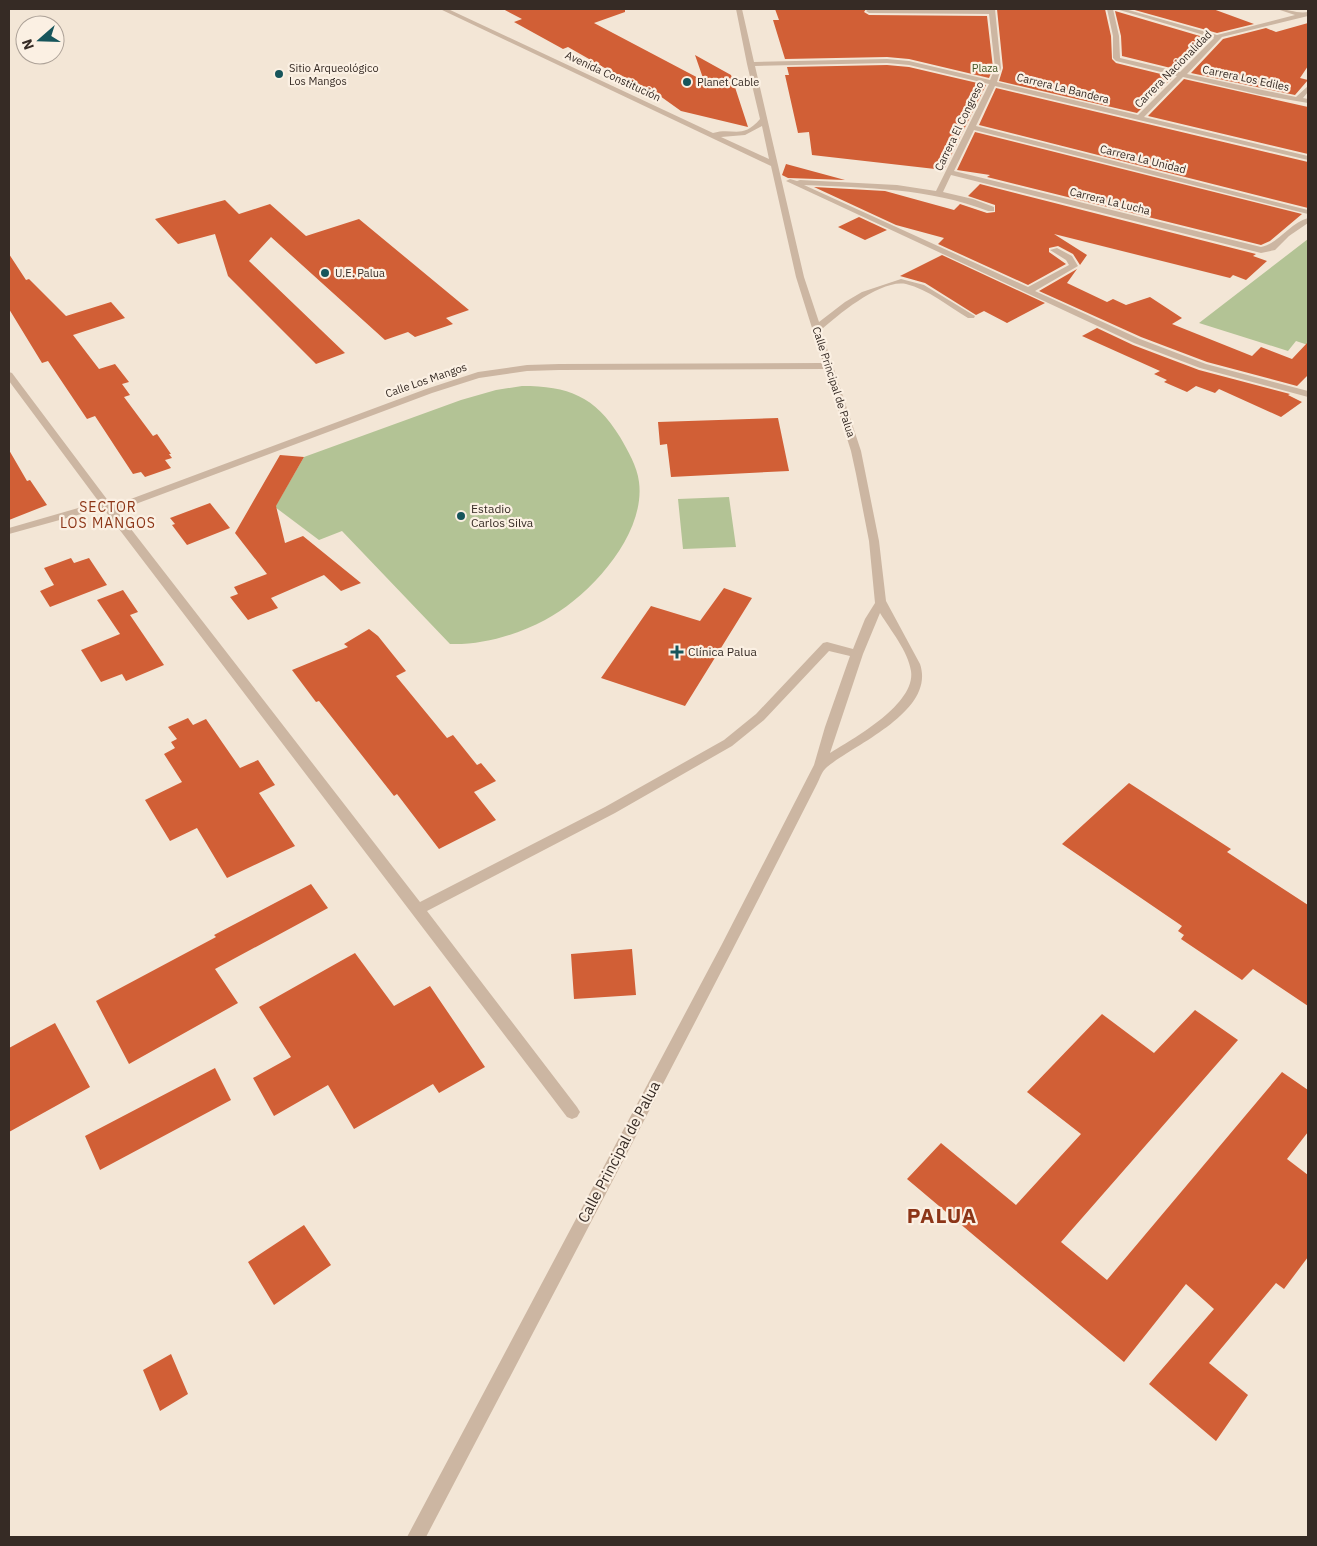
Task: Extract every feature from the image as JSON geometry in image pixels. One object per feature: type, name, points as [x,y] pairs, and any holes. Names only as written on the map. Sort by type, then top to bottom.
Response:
[{"type":"street","name":"Avenida Constitución","points":[[443,9],[774,164]]},
{"type":"street","name":"Calle Principal de Palua","points":[[739,9],[800,277],[862,474],[881,603],[906,643],[916,666],[918,677],[910,696],[899,710],[868,734],[820,765]]},
{"type":"street","name":"Carrera Los Ediles","points":[[1110,9],[1116,36],[1116,59],[1180,75],[1308,101]]},
{"type":"street","points":[[1119,9],[1218,37]]},
{"type":"street","points":[[1280,9],[1305,14]]},
{"type":"street","points":[[869,12],[992,10]]},
{"type":"street","name":"Carrera El Congreso","points":[[938,194],[993,83],[998,68],[992,10]]},
{"type":"street","name":"Carrera Nacionalidad","points":[[1139,118],[1218,37],[1234,31],[1305,14]]},
{"type":"street","name":"Carrera La Bandera","points":[[750,64],[898,62],[1308,158]]},
{"type":"street","points":[[1297,100],[1308,88]]},
{"type":"street","points":[[703,130],[724,135],[740,134],[757,128],[763,120]]},
{"type":"street","name":"Carrera La Unidad","points":[[972,126],[1308,212]]},
{"type":"street","name":"Carrera La Lucha","points":[[949,172],[1265,250],[1272,248],[1286,234],[1308,220]]},
{"type":"street","points":[[777,181],[938,194],[958,197],[991,208]]},
{"type":"street","points":[[790,182],[1178,358],[1308,394]]},
{"type":"street","points":[[1028,291],[1074,266],[1069,258],[1054,250]]},
{"type":"street","points":[[817,329],[841,306],[856,297],[869,290],[899,282],[911,284],[972,316]]},
{"type":"street","name":"Calle Los Mangos","points":[[9,531],[108,507],[420,394],[478,375],[528,368],[559,367],[828,366]]},
{"type":"street","points":[[9,375],[572,1112]]},
{"type":"street","name":"Calle Principal de Palua","points":[[416,1537],[726,950],[820,765],[830,727],[857,654],[872,618],[881,603]]},
{"type":"street","points":[[418,909],[610,810],[728,743],[760,717],[827,646],[857,654]]},
{"type":"green space","points":[[1308,239],[1308,345],[1296,341],[1288,351],[1199,323]]},
{"type":"green space","name":"Estadio Carlos Silva","points":[[522,386],[567,391],[579,396],[601,412],[620,437],[629,453],[639,482],[639,502],[633,523],[624,543],[596,580],[562,610],[545,620],[499,638],[475,643],[450,644],[342,531],[319,540],[275,507],[304,457],[461,400],[496,390]]},
{"type":"green space","points":[[729,497],[736,547],[683,549],[678,499]]},
{"type":"building","points":[[503,9],[625,9],[625,12],[594,23],[704,81],[695,55],[731,75],[748,127],[681,111],[653,91],[650,92],[619,74],[617,75],[568,47],[563,49],[514,22],[522,19]]},
{"type":"building","points":[[775,9],[866,9],[864,12],[869,15],[987,16],[993,68],[989,78],[909,59],[887,57],[785,59],[773,20],[779,20]]},
{"type":"building","points":[[997,9],[1105,9],[1111,36],[1112,59],[1116,63],[1173,77],[1137,113],[999,81],[1003,68]]},
{"type":"building","points":[[1131,9],[1213,9],[1254,24],[1217,33]]},
{"type":"building","points":[[1115,11],[1210,39],[1179,70],[1122,56],[1121,36]]},
{"type":"building","points":[[1308,23],[1308,66],[1300,78],[1308,80],[1295,95],[1191,73],[1223,39],[1266,28],[1276,32]]},
{"type":"building","points":[[887,65],[909,67],[986,85],[944,170],[812,155],[809,132],[798,133],[785,75],[789,75],[787,67]]},
{"type":"building","points":[[1184,79],[1308,107],[1308,154],[1148,116]]},
{"type":"building","points":[[996,88],[1308,162],[1308,208],[979,125]]},
{"type":"building","points":[[975,132],[1302,214],[1270,241],[1261,245],[987,177],[990,175],[957,170]]},
{"type":"building","points":[[786,164],[845,180],[788,178],[782,175]]},
{"type":"building","points":[[980,184],[1256,254],[1253,256],[1267,261],[1246,280],[1233,275],[1230,278],[1054,234],[1087,255],[1080,265],[1073,254],[1058,246],[1049,248],[1049,252],[1066,264],[1028,285],[938,244],[944,238],[896,225],[814,187],[885,191],[954,210],[960,204],[987,213],[995,212],[995,205],[968,196]]},
{"type":"building","points":[[225,200],[239,214],[270,204],[306,236],[359,219],[469,310],[446,318],[453,324],[415,337],[408,332],[385,340],[271,237],[249,261],[345,353],[316,364],[228,276],[215,234],[178,244],[155,219]]},
{"type":"building","points":[[859,217],[887,230],[865,240],[838,227]]},
{"type":"building","points":[[9,254],[26,280],[29,279],[66,316],[111,302],[125,318],[73,335],[99,369],[115,364],[129,382],[122,384],[130,395],[124,397],[153,436],[157,434],[171,454],[169,454],[172,458],[165,460],[171,468],[145,477],[141,472],[133,474],[95,416],[87,419],[48,361],[42,363],[9,309]]},
{"type":"building","points":[[942,255],[1045,303],[1007,323],[984,311],[976,315],[925,283],[900,276]]},
{"type":"building","points":[[1077,269],[1067,283],[1107,302],[1113,299],[1126,305],[1150,297],[1182,318],[1172,324],[1252,356],[1261,347],[1292,359],[1308,342],[1308,375],[1297,386],[1207,362],[1141,337],[1039,291]]},
{"type":"building","points":[[1097,328],[1133,345],[1199,370],[1290,394],[1288,395],[1302,402],[1281,417],[1219,389],[1215,393],[1196,386],[1187,392],[1164,382],[1167,380],[1154,374],[1160,371],[1082,336]]},
{"type":"building","points":[[778,418],[789,471],[671,477],[667,444],[660,445],[658,422]]},
{"type":"building","points":[[9,450],[27,481],[30,480],[47,505],[9,520]]},
{"type":"building","points":[[280,455],[304,457],[276,506],[285,543],[303,536],[361,583],[341,591],[324,575],[271,598],[278,608],[248,620],[230,597],[238,594],[234,587],[267,574],[235,533]]},
{"type":"building","points":[[210,503],[230,528],[187,545],[172,525],[175,524],[170,518]]},
{"type":"building","points":[[71,558],[74,563],[89,558],[107,585],[50,607],[40,591],[54,585],[44,568]]},
{"type":"building","points":[[724,588],[752,598],[685,706],[601,678],[651,606],[700,621]]},
{"type":"building","points":[[123,590],[138,612],[130,615],[164,665],[126,681],[122,674],[101,682],[81,650],[120,634],[97,600]]},
{"type":"building","points":[[369,629],[378,636],[406,671],[396,676],[447,738],[453,735],[477,765],[481,763],[496,781],[474,792],[496,820],[439,849],[397,794],[394,796],[292,670],[348,647],[344,644]]},
{"type":"building","points":[[188,718],[193,725],[206,719],[240,768],[258,760],[275,785],[259,793],[295,846],[227,878],[197,828],[170,841],[145,800],[182,782],[164,754],[175,748],[171,742],[177,739],[168,727]]},
{"type":"building","points":[[1129,783],[1231,849],[1227,852],[1308,905],[1308,1006],[1253,969],[1242,980],[1181,939],[1184,935],[1178,931],[1182,926],[1062,844]]},
{"type":"building","points":[[311,884],[328,908],[215,969],[238,1003],[129,1064],[96,1001],[216,937],[214,935]]},
{"type":"building","points":[[632,949],[636,995],[574,999],[571,954]]},
{"type":"building","points":[[355,953],[394,1006],[430,986],[485,1067],[439,1093],[433,1084],[354,1129],[328,1085],[274,1116],[253,1078],[291,1057],[259,1007]]},
{"type":"building","points":[[1195,1010],[1238,1040],[1061,1242],[1107,1280],[1282,1072],[1308,1090],[1308,1132],[1287,1159],[1308,1175],[1308,1257],[1284,1289],[1276,1283],[1209,1363],[1248,1395],[1216,1441],[1149,1384],[1214,1309],[1186,1284],[1124,1362],[907,1179],[941,1143],[1016,1205],[1081,1134],[1027,1092],[1102,1014],[1154,1053]]},
{"type":"building","points":[[55,1023],[90,1087],[9,1132],[9,1048]]},
{"type":"building","points":[[215,1068],[231,1100],[100,1170],[85,1136]]},
{"type":"building","points":[[304,1225],[331,1265],[274,1305],[248,1262]]},
{"type":"building","points":[[171,1354],[188,1394],[160,1411],[143,1370]]},
{"type":"place","name":"Sitio Arqueológico Los Mangos","points":[[279,74]]},
{"type":"place","name":"Planet Cable","points":[[687,82]]},
{"type":"place","name":"U.E. Palua","points":[[325,273]]},
{"type":"place","name":"Estadio Carlos Silva","points":[[461,516]]},
{"type":"place","name":"Clínica Palua","points":[[677,652]]},
{"type":"district","name":"SECTOR LOS MANGOS","points":[[108,516]]},
{"type":"district","name":"PALUA","points":[[942,1216]]},
{"type":"park label","name":"Plaza","points":[[985,68]]}]
